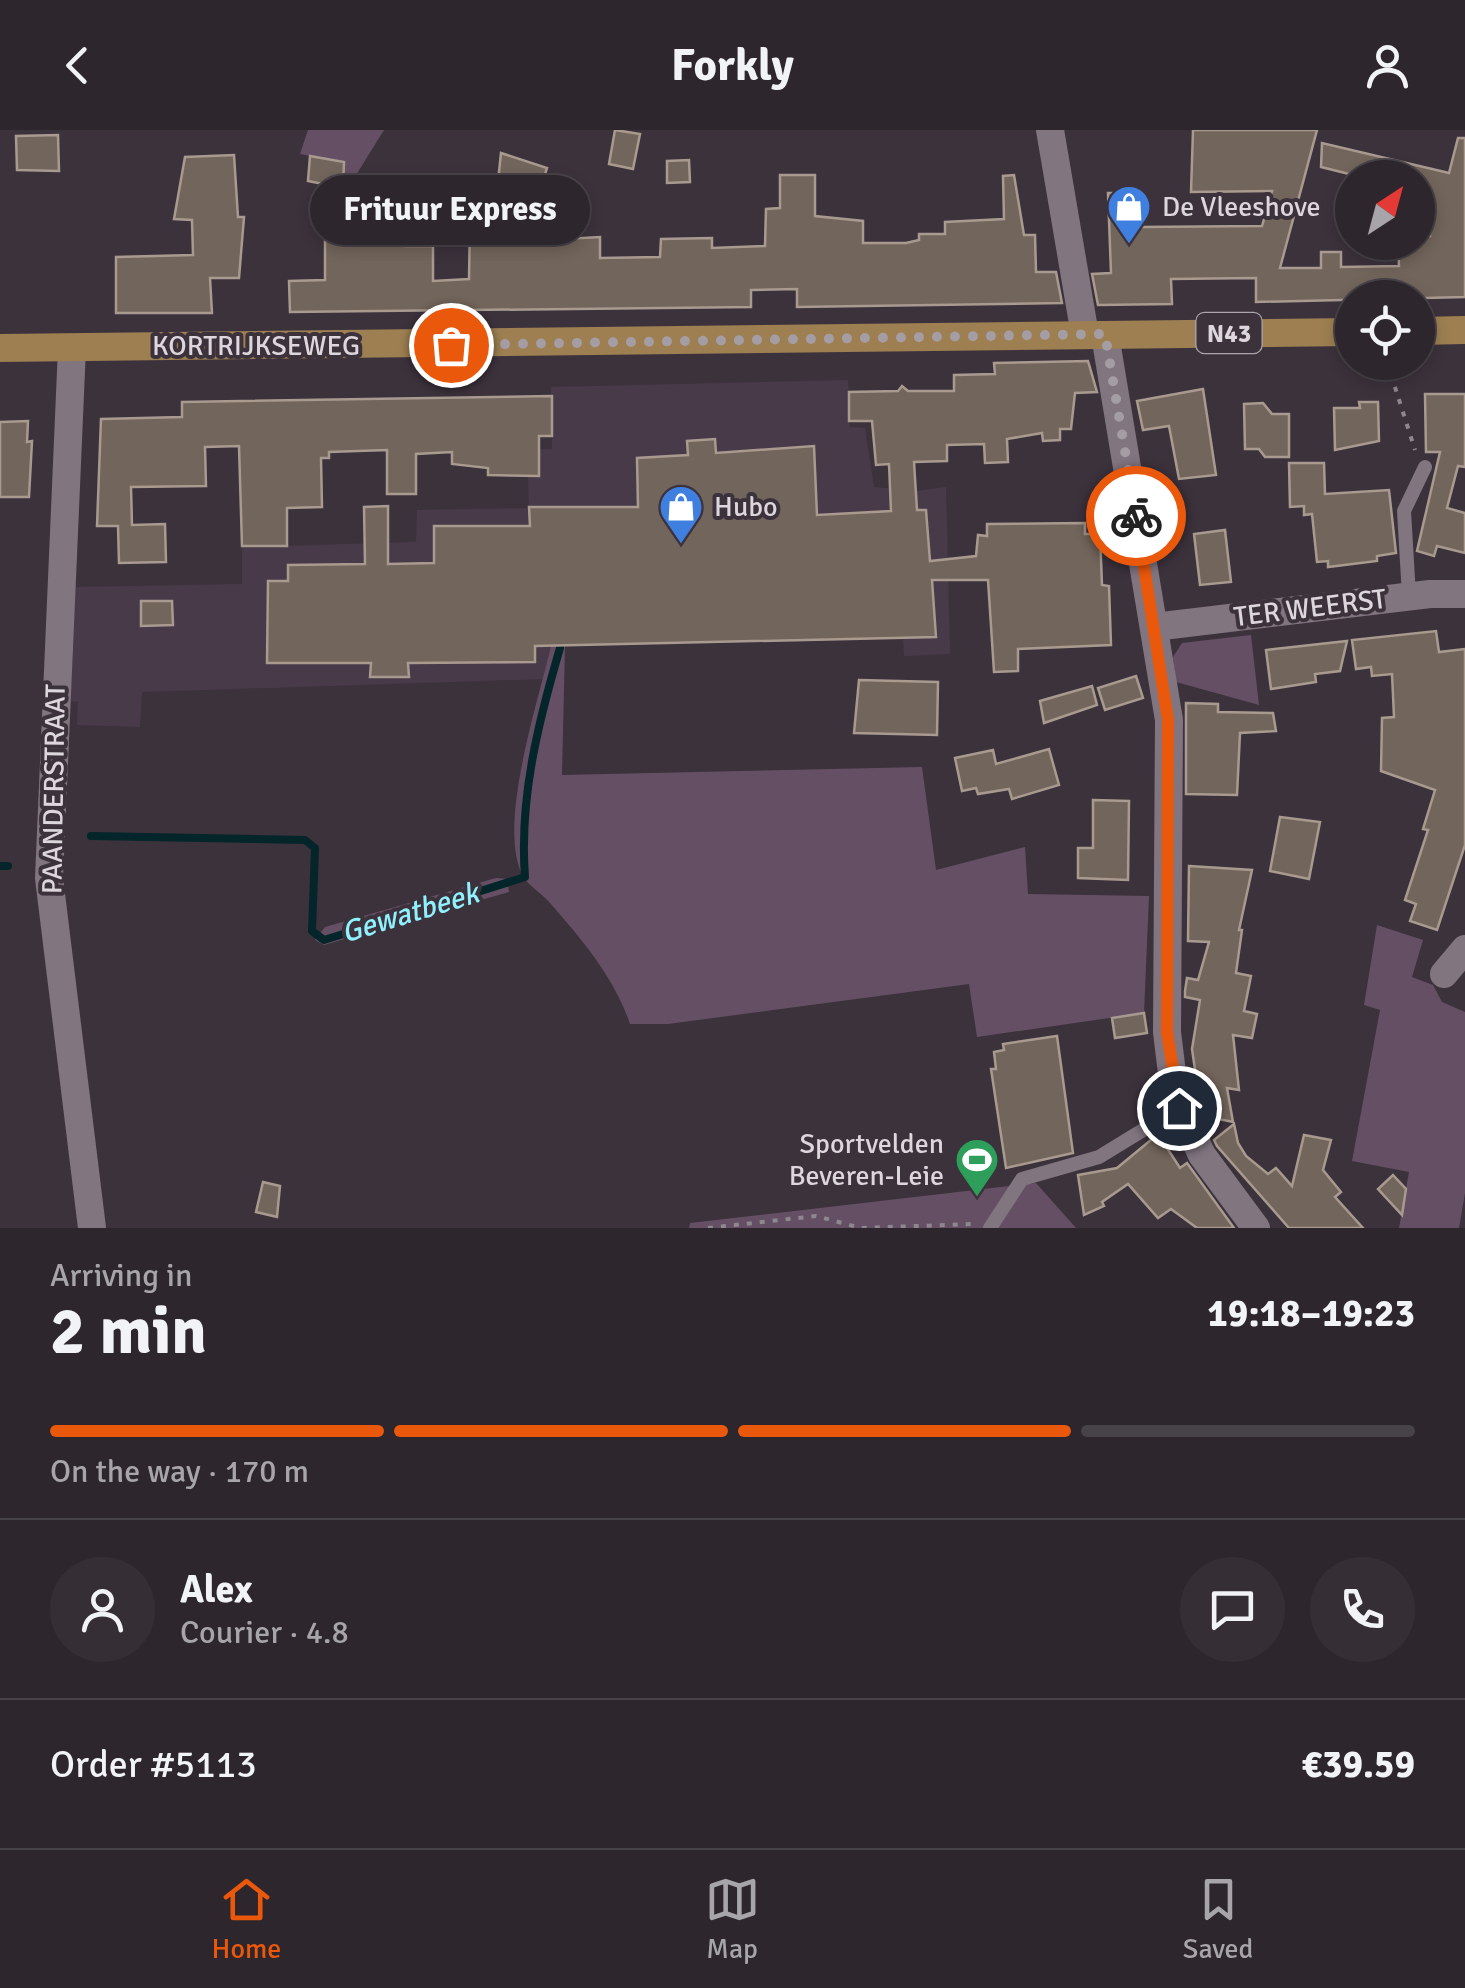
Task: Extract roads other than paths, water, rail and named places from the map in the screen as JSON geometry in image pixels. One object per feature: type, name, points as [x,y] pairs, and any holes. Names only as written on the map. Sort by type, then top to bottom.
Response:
[{"type":"main road","points":[[1435,331],[1465,330]]},
{"type":"main road","name":"KORTRIJKSEWEG","points":[[0,348],[1335,332]]},
{"type":"street","points":[[1050,130],[1154,627],[1168,720],[1167,1032],[1179,1108],[1202,1155],[1256,1228]]},
{"type":"street","name":"PAANDERSTRAAT","points":[[72,348],[49,878],[92,1228]]},
{"type":"street","name":"TER WEERST","points":[[1154,627],[1409,596],[1465,594]]},
{"type":"street","points":[[1444,974],[1465,948]]},
{"type":"lane","points":[[1409,596],[1404,511],[1425,466]]},
{"type":"lane","points":[[991,1227],[1022,1179],[1098,1158],[1179,1108]]},
{"type":"waterway","name":"Gewatbeek","points":[[91,836],[305,840],[315,848],[312,931],[324,940],[525,877],[525,819],[532,761],[560,648]]},
{"type":"waterway","name":"Gewatbeek","points":[[0,866],[8,866]]},
{"type":"place","name":"De Vleeshove","points":[[1129,245]]},
{"type":"place","name":"Frituur Express","points":[[451,345]]},
{"type":"place","name":"Hubo","points":[[681,545]]},
{"type":"place","name":"Sportvelden Beveren-Leie","points":[[977,1198]]}]
